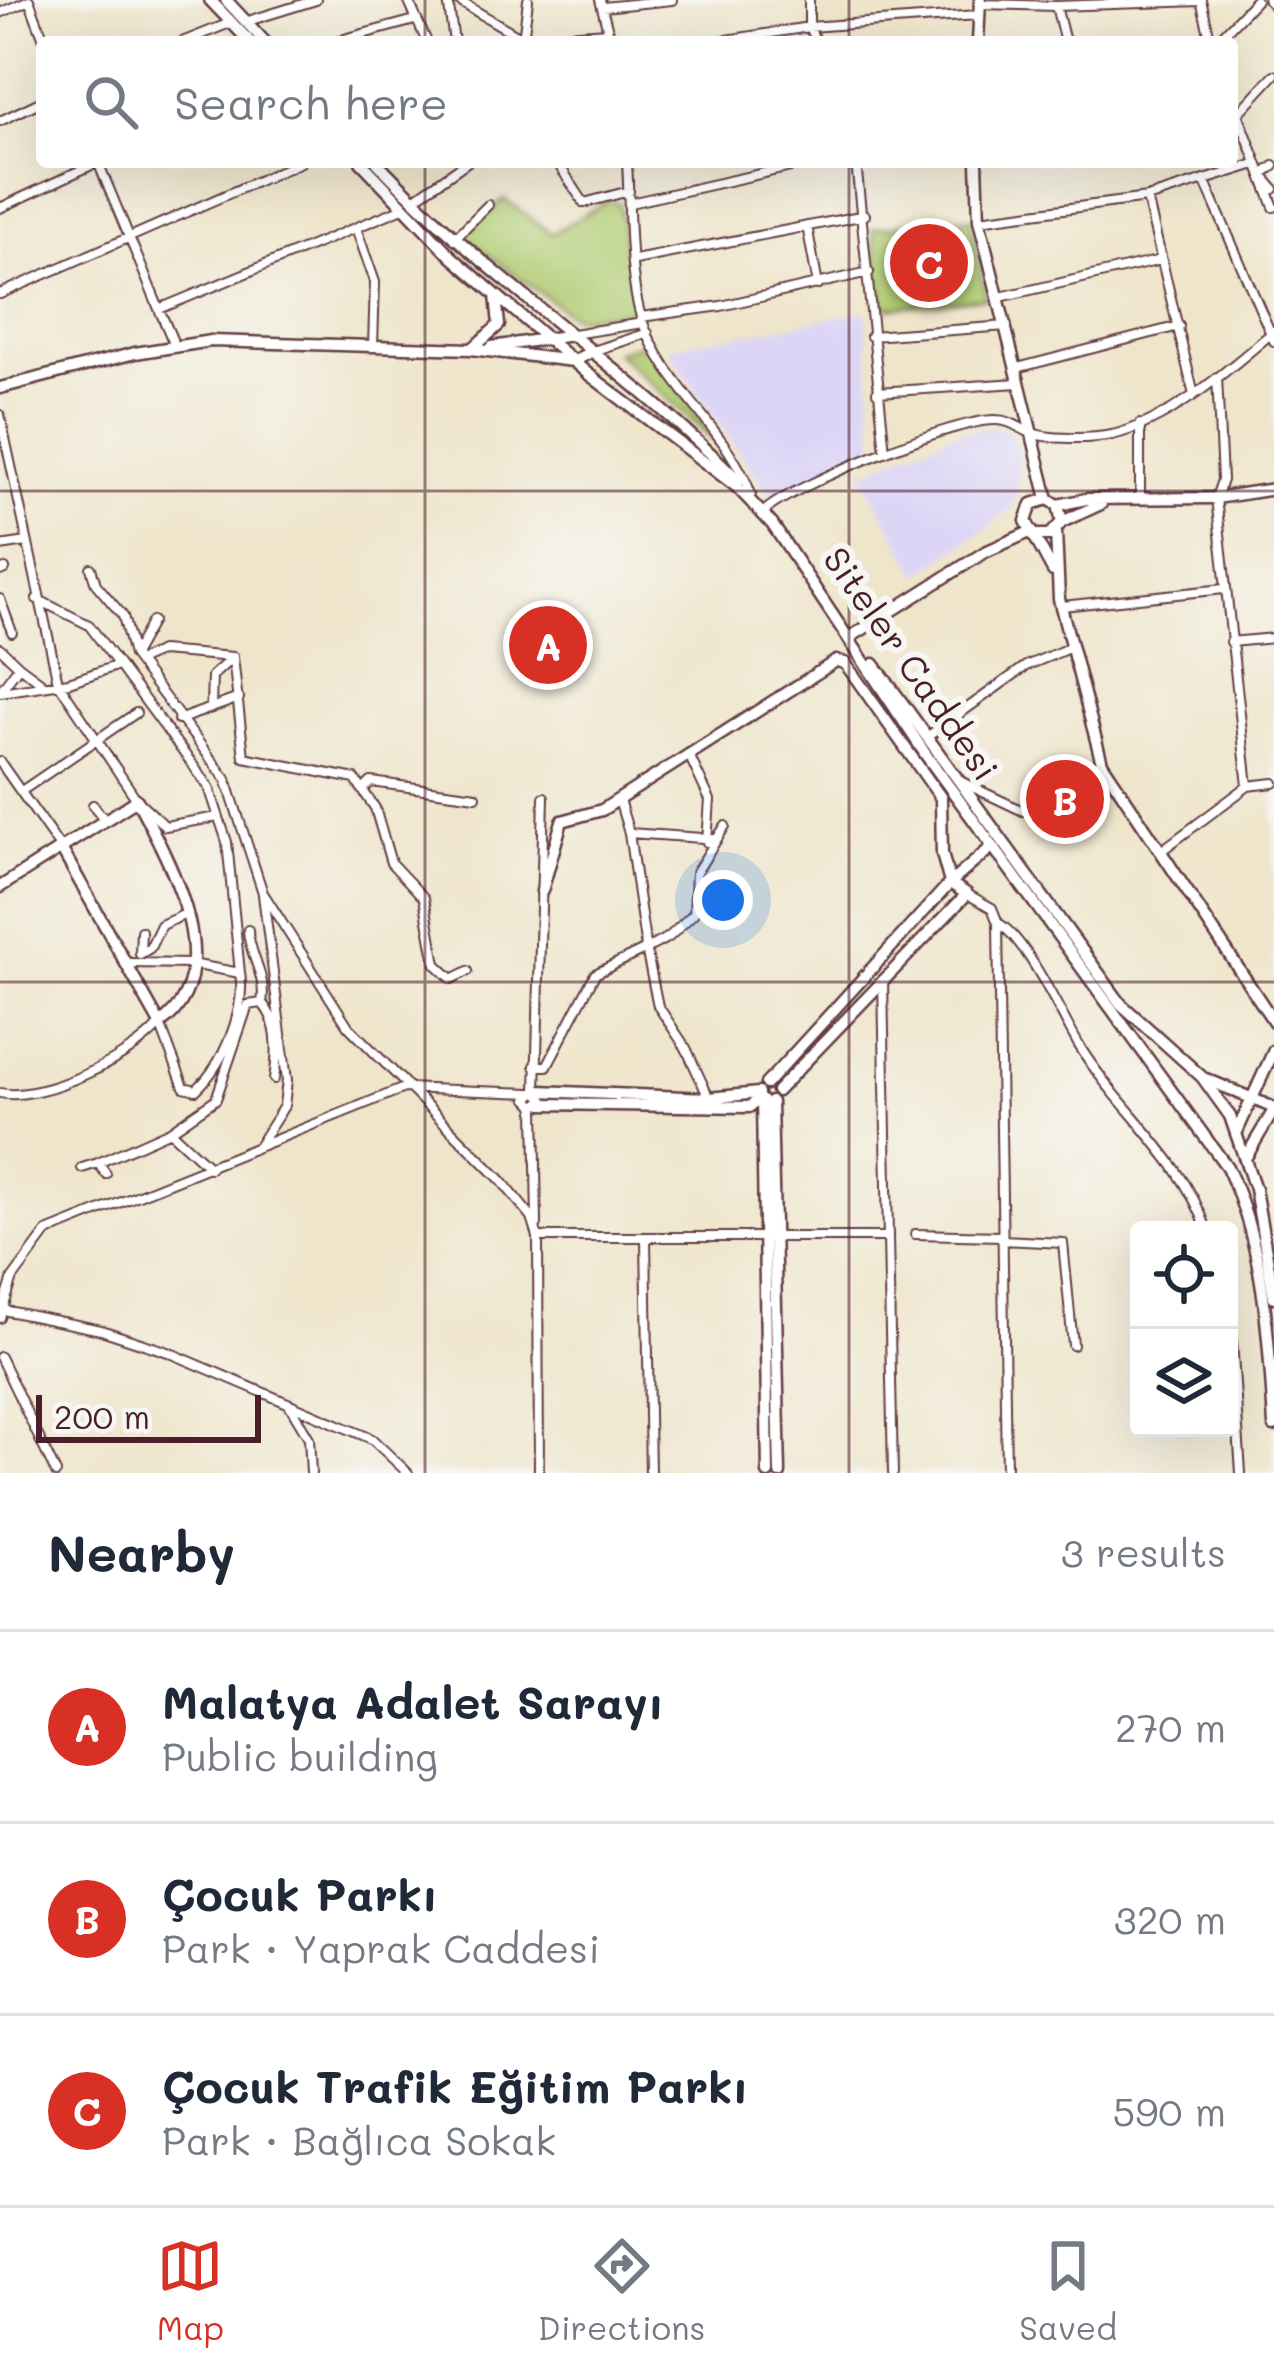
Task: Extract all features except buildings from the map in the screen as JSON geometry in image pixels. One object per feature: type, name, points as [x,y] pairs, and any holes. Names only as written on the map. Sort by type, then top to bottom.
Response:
[{"type":"street","points":[[210,0],[244,36]]},
{"type":"street","points":[[226,0],[260,36]]},
{"type":"street","points":[[248,21],[316,0]]},
{"type":"street","points":[[408,0],[424,36]]},
{"type":"street","points":[[452,0],[516,36]]},
{"type":"street","points":[[452,0],[454,36]]},
{"type":"street","points":[[524,36],[528,0]]},
{"type":"street","points":[[609,36],[602,3],[672,0]]},
{"type":"street","points":[[809,0],[813,36]]},
{"type":"street","points":[[1219,36],[1256,0]]},
{"type":"street","points":[[1268,0],[1274,7]]},
{"type":"street","points":[[0,13],[28,1],[43,36]]},
{"type":"street","points":[[752,36],[979,6],[1201,1],[1211,36]]},
{"type":"street","points":[[978,36],[979,6]]},
{"type":"street","points":[[1055,6],[1063,36]]},
{"type":"street","points":[[355,36],[415,20]]},
{"type":"street","points":[[196,36],[230,22]]},
{"type":"street","points":[[1238,104],[1274,75]]},
{"type":"street","points":[[0,122],[36,104]]},
{"type":"street","points":[[1238,117],[1274,207]]},
{"type":"street","points":[[979,220],[1147,198],[1256,164]]},
{"type":"street","points":[[1262,175],[1274,166]]},
{"type":"street","points":[[0,208],[85,168]]},
{"type":"street","points":[[100,168],[175,346]]},
{"type":"street","points":[[0,294],[288,168]]},
{"type":"street","points":[[368,168],[408,204]]},
{"type":"street","points":[[382,168],[408,204]]},
{"type":"street","points":[[159,309],[408,204],[459,168]]},
{"type":"street","points":[[561,168],[584,203],[629,191]]},
{"type":"street","points":[[627,168],[642,320],[744,473],[751,494]]},
{"type":"street","points":[[630,203],[786,168]]},
{"type":"street","points":[[857,168],[885,452]]},
{"type":"street","points":[[977,168],[979,220],[1037,465],[1059,527],[1051,568]]},
{"type":"street","points":[[1262,175],[1274,189]]},
{"type":"street","points":[[766,510],[885,452],[965,423],[1017,423],[1030,434],[1094,437],[1140,424],[1273,336],[1205,182]]},
{"type":"street","points":[[1147,198],[1193,392]]},
{"type":"street","name":"Siteler Caddesi","points":[[408,204],[582,343],[766,510],[993,847],[1227,1167],[1241,1198],[1267,1316],[1274,1426]]},
{"type":"street","name":"Siteler Caddesi","points":[[408,204],[550,341],[736,487],[772,524],[1121,1004],[1202,1077],[1230,1115],[1246,1157],[1274,1297]]},
{"type":"street","points":[[453,240],[488,205]]},
{"type":"street","points":[[635,260],[865,215]]},
{"type":"street","points":[[806,226],[818,285]]},
{"type":"street","points":[[356,228],[375,282],[373,346]]},
{"type":"street","points":[[1000,297],[1161,260]]},
{"type":"street","points":[[0,388],[175,346],[231,341],[569,357],[582,343],[642,320],[869,272]]},
{"type":"street","points":[[471,349],[499,325],[491,287]]},
{"type":"street","points":[[872,336],[1007,326]]},
{"type":"street","points":[[1017,368],[1179,326]]},
{"type":"street","points":[[471,349],[550,341],[582,343],[648,333]]},
{"type":"street","points":[[1217,377],[1222,480],[1216,498],[1248,786]]},
{"type":"street","points":[[877,392],[1020,383]]},
{"type":"street","points":[[0,415],[58,682],[137,800],[188,913],[191,964],[175,1012],[139,1049],[51,1085],[0,1093]]},
{"type":"street","points":[[1140,424],[1140,499]]},
{"type":"street","points":[[1037,465],[1032,529],[1051,568],[1102,763],[1274,1022]]},
{"type":"street","points":[[1032,503],[1216,498],[1274,489]]},
{"type":"street","points":[[850,635],[986,552],[1032,529],[1059,527],[1109,501]]},
{"type":"street","points":[[0,547],[26,542]]},
{"type":"street","points":[[91,568],[96,584],[124,616],[135,658],[226,779],[263,892],[286,1080],[284,1106],[257,1148]]},
{"type":"street","points":[[1062,606],[1224,589]]},
{"type":"street","points":[[0,599],[12,632]]},
{"type":"street","points":[[0,762],[135,958],[184,1087],[196,1090],[208,1079],[244,997],[227,842],[197,767],[89,625],[37,599]]},
{"type":"street","points":[[135,658],[152,621]]},
{"type":"street","points":[[1230,642],[1274,638]]},
{"type":"street","points":[[927,737],[1026,666],[1071,646]]},
{"type":"street","points":[[0,649],[43,684]]},
{"type":"street","points":[[135,658],[160,651],[233,656]]},
{"type":"street","points":[[233,656],[247,761],[355,779],[365,788],[391,863],[424,898],[436,964],[452,980],[468,971]]},
{"type":"street","points":[[211,706],[212,676],[233,656]]},
{"type":"street","points":[[542,891],[562,820],[591,815],[619,800],[836,661],[845,663],[941,798],[942,854],[950,883],[992,908],[1050,993],[1083,1052],[1132,1109],[1198,1204],[1204,1221]]},
{"type":"street","points":[[19,666],[0,692],[118,665]]},
{"type":"street","points":[[178,720],[238,698]]},
{"type":"street","points":[[23,790],[136,713]]},
{"type":"street","points":[[536,1066],[548,1066],[595,974],[669,937],[694,913],[696,873],[707,844],[710,800],[689,755]]},
{"type":"street","points":[[956,780],[1023,811],[1102,763]]},
{"type":"street","points":[[365,788],[371,782],[476,796]]},
{"type":"street","points":[[1160,852],[1248,786],[1274,784]]},
{"type":"street","points":[[539,1473],[536,1066],[544,797]]},
{"type":"street","points":[[137,800],[165,826],[218,817]]},
{"type":"street","points":[[0,887],[137,800]]},
{"type":"street","points":[[619,800],[629,833],[658,1006],[686,1048],[709,1098]]},
{"type":"street","points":[[93,805],[106,821]]},
{"type":"street","points":[[629,833],[707,844],[718,839],[725,826]]},
{"type":"street","points":[[780,1473],[766,1095],[950,883],[993,847]]},
{"type":"street","points":[[263,892],[347,1026],[501,1180],[532,1218],[538,1237]]},
{"type":"street","points":[[408,1473],[372,1439],[138,1340],[1,1314],[13,1278],[47,1232],[404,1088],[749,1107],[967,894]]},
{"type":"street","points":[[135,958],[150,948],[161,925],[188,913]]},
{"type":"street","points":[[998,923],[1006,1473]]},
{"type":"street","points":[[248,930],[249,954],[263,981],[262,1003]]},
{"type":"street","points":[[135,958],[141,931]]},
{"type":"street","points":[[135,958],[240,973]]},
{"type":"street","points":[[883,978],[893,1473]]},
{"type":"street","points":[[82,1168],[170,1131],[216,1099],[248,1005],[262,1003],[269,1008],[275,1037],[274,1078]]},
{"type":"street","points":[[1215,1149],[1236,1134],[1274,1050]]},
{"type":"street","points":[[1202,1077],[1255,1096],[1274,1109],[1246,1157],[1227,1167]]},
{"type":"street","points":[[537,1097],[766,1095]]},
{"type":"street","points":[[170,1131],[210,1168]]},
{"type":"street","points":[[98,1163],[106,1174]]},
{"type":"street","points":[[915,1234],[1063,1243],[1073,1345]]},
{"type":"street","points":[[538,1237],[888,1237]]},
{"type":"street","points":[[768,1473],[772,1238]]},
{"type":"street","points":[[646,1240],[650,1473]]},
{"type":"street","points":[[1231,1329],[1241,1473]]},
{"type":"street","points":[[0,1357],[56,1473]]},
{"type":"street","points":[[289,1404],[309,1438],[310,1473]]},
{"type":"shaded area","points":[[866,311],[874,448],[771,497],[667,348]]},
{"type":"shaded area","points":[[994,428],[1010,432],[1019,456],[1017,494],[1008,512],[919,575],[861,474],[956,432]]},
{"type":"green space","points":[[504,199],[552,234],[609,200],[619,203],[635,311],[573,317],[463,236]]},
{"type":"green space","points":[[971,218],[986,298],[884,308],[873,228]]},
{"type":"green space","points":[[647,342],[715,442],[616,352]]},
{"type":"place","name":"Çocuk Trafik Eğitim Parkı","points":[[929,263]]},
{"type":"place","name":"Malatya Adalet Sarayı","points":[[548,645]]},
{"type":"place","name":"Çocuk Parkı","points":[[1065,799]]}]
